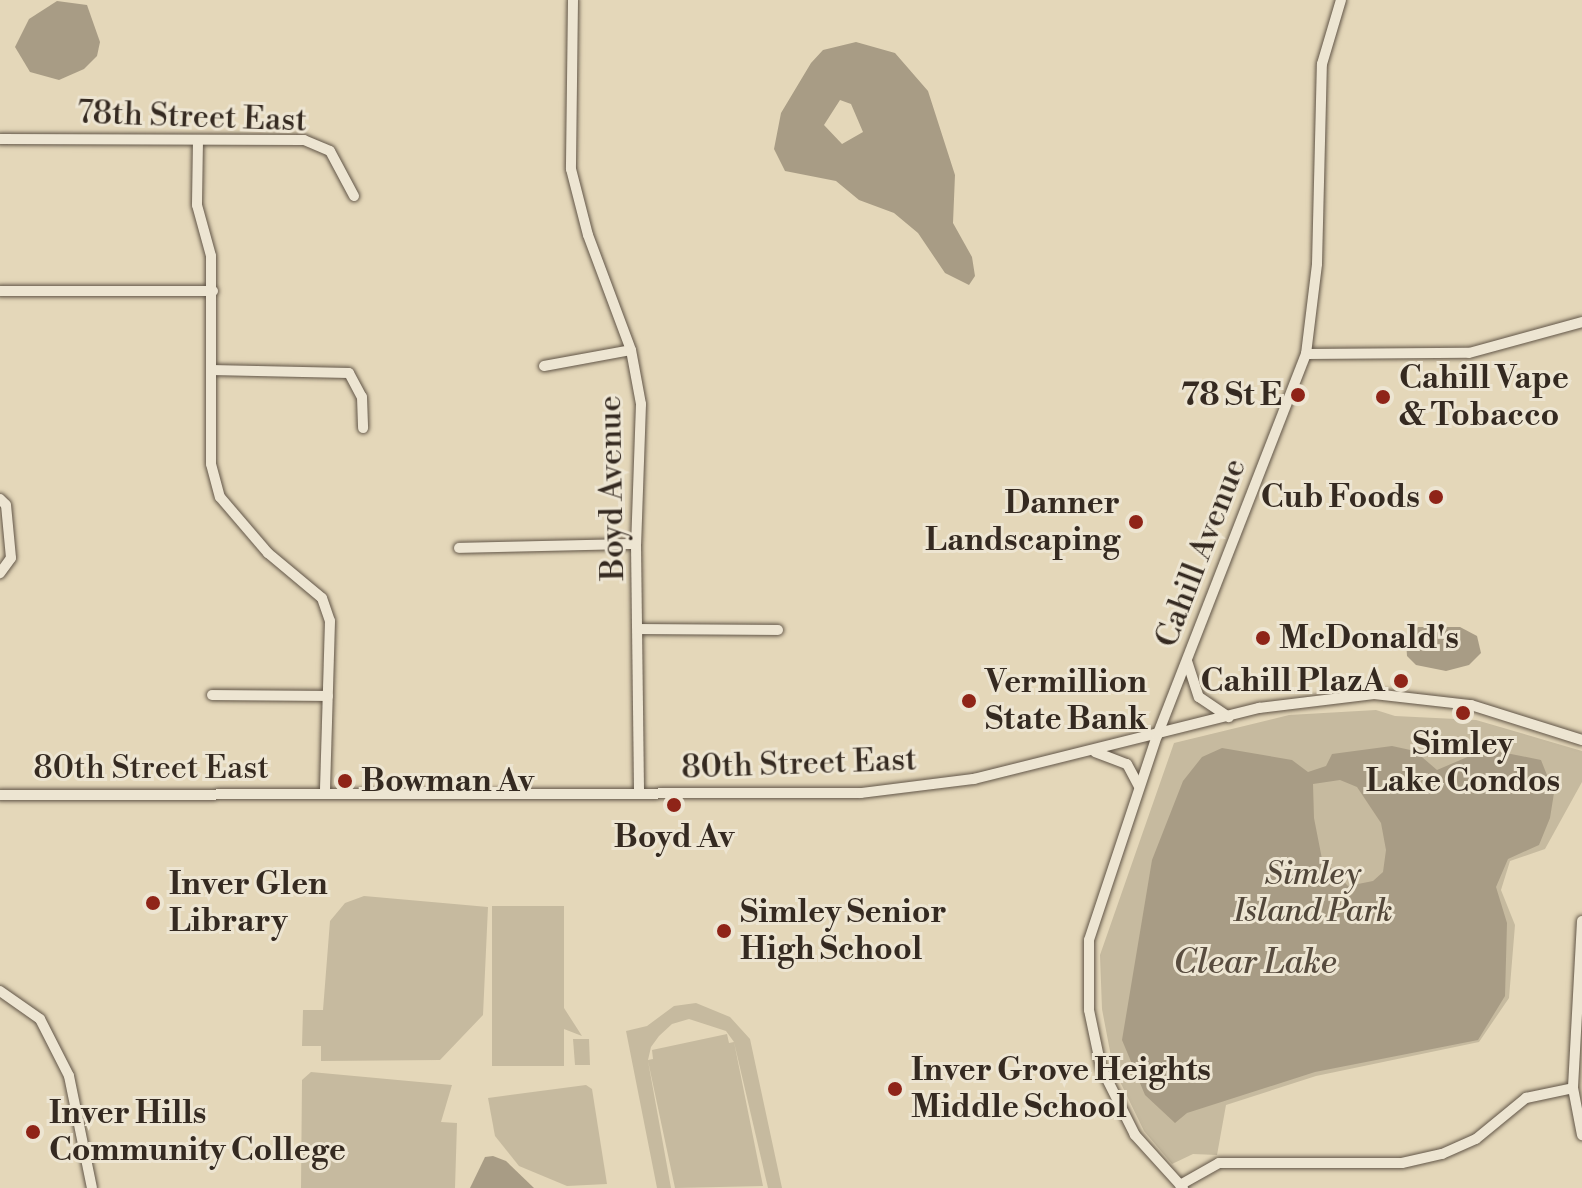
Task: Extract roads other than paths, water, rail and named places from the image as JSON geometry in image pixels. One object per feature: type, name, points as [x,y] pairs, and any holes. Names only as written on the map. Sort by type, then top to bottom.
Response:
[{"type":"street","name":"Boyd Avenue","points":[[573,0],[571,169],[588,235],[631,350],[641,404],[636,544],[640,629],[639,794]]},
{"type":"street","name":"Cahill Avenue","points":[[1181,1186],[1135,1135],[1101,1067],[1089,1010],[1089,940],[1157,736],[1306,354],[1317,264],[1322,64],[1341,0]]},
{"type":"street","name":"78th Street East","points":[[0,139],[304,140],[330,151],[354,196]]},
{"type":"street","points":[[198,140],[197,205],[211,256],[213,291],[211,464],[220,497],[268,553],[322,598],[330,621],[325,793]]},
{"type":"street","points":[[0,291],[213,291]]},
{"type":"street","points":[[1306,354],[1469,353],[1582,322]]},
{"type":"street","points":[[544,366],[631,350]]},
{"type":"street","points":[[211,370],[349,373],[362,397],[363,428]]},
{"type":"street","points":[[0,499],[6,505],[11,558],[0,573]]},
{"type":"street","points":[[459,548],[636,544]]},
{"type":"street","points":[[640,629],[778,630]]},
{"type":"street","points":[[1187,660],[1199,697],[1229,717]]},
{"type":"street","points":[[212,695],[328,696]]},
{"type":"street","name":"80th Street East","points":[[0,795],[861,793],[931,787],[1229,717],[1333,696],[1427,697],[1512,716],[1582,740]]},
{"type":"street","points":[[1093,751],[1127,764],[1139,787]]},
{"type":"street","points":[[1581,921],[1573,1088],[1582,1135]]},
{"type":"street","points":[[0,991],[40,1019],[59,1054],[69,1076],[92,1188]]},
{"type":"street","points":[[1181,1186],[1219,1163],[1402,1163],[1442,1154],[1476,1139],[1526,1098],[1573,1088]]},
{"type":"water","points":[[57,1],[87,5],[100,42],[97,56],[84,69],[59,80],[30,72],[15,47],[29,19]]},
{"type":"water","points":[[856,42],[895,53],[928,91],[955,175],[953,223],[972,257],[975,276],[969,285],[945,273],[918,233],[894,213],[859,200],[836,181],[785,171],[774,149],[781,113],[811,63],[823,50]],"holes":[[[840,100],[851,104],[863,132],[842,144],[824,125]]]},
{"type":"water","points":[[1418,627],[1460,627],[1477,636],[1481,653],[1469,665],[1446,671],[1416,665],[1407,656],[1406,639]]},
{"type":"water","name":"Clear Lake","points":[[1392,746],[1415,751],[1437,770],[1486,749],[1541,760],[1554,793],[1550,818],[1539,845],[1508,859],[1496,887],[1507,923],[1505,996],[1478,1040],[1315,1072],[1187,1113],[1175,1123],[1145,1095],[1122,1040],[1152,860],[1183,781],[1202,757],[1222,748],[1292,760],[1308,772],[1326,766],[1332,754]],"holes":[[[1340,780],[1357,787],[1381,823],[1386,850],[1383,872],[1373,881],[1348,886],[1322,859],[1314,818],[1313,784]]]},
{"type":"water","points":[[493,1156],[506,1161],[534,1188],[470,1188],[485,1157]]},
{"type":"place","name":"78 St E","points":[[1298,395]]},
{"type":"place","name":"Cahill Vape & Tobacco","points":[[1383,397]]},
{"type":"place","name":"Cub Foods","points":[[1436,497]]},
{"type":"place","name":"Danner Landscaping","points":[[1136,522]]},
{"type":"place","name":"McDonald's","points":[[1263,638]]},
{"type":"place","name":"Cahill PlazA","points":[[1401,681]]},
{"type":"place","name":"Vermillion State Bank","points":[[969,701]]},
{"type":"place","name":"Simley Lake Condos","points":[[1463,713]]},
{"type":"place","name":"Bowman Av","points":[[345,781]]},
{"type":"place","name":"Boyd Av","points":[[674,805]]},
{"type":"place","name":"Inver Glen Library","points":[[153,903]]},
{"type":"place","name":"Simley Senior High School","points":[[724,931]]},
{"type":"place","name":"Inver Grove Heights Middle School","points":[[895,1089]]},
{"type":"place","name":"Inver Hills Community College","points":[[33,1132]]},
{"type":"park label","name":"Simley Island Park","points":[[1313,894]]}]
